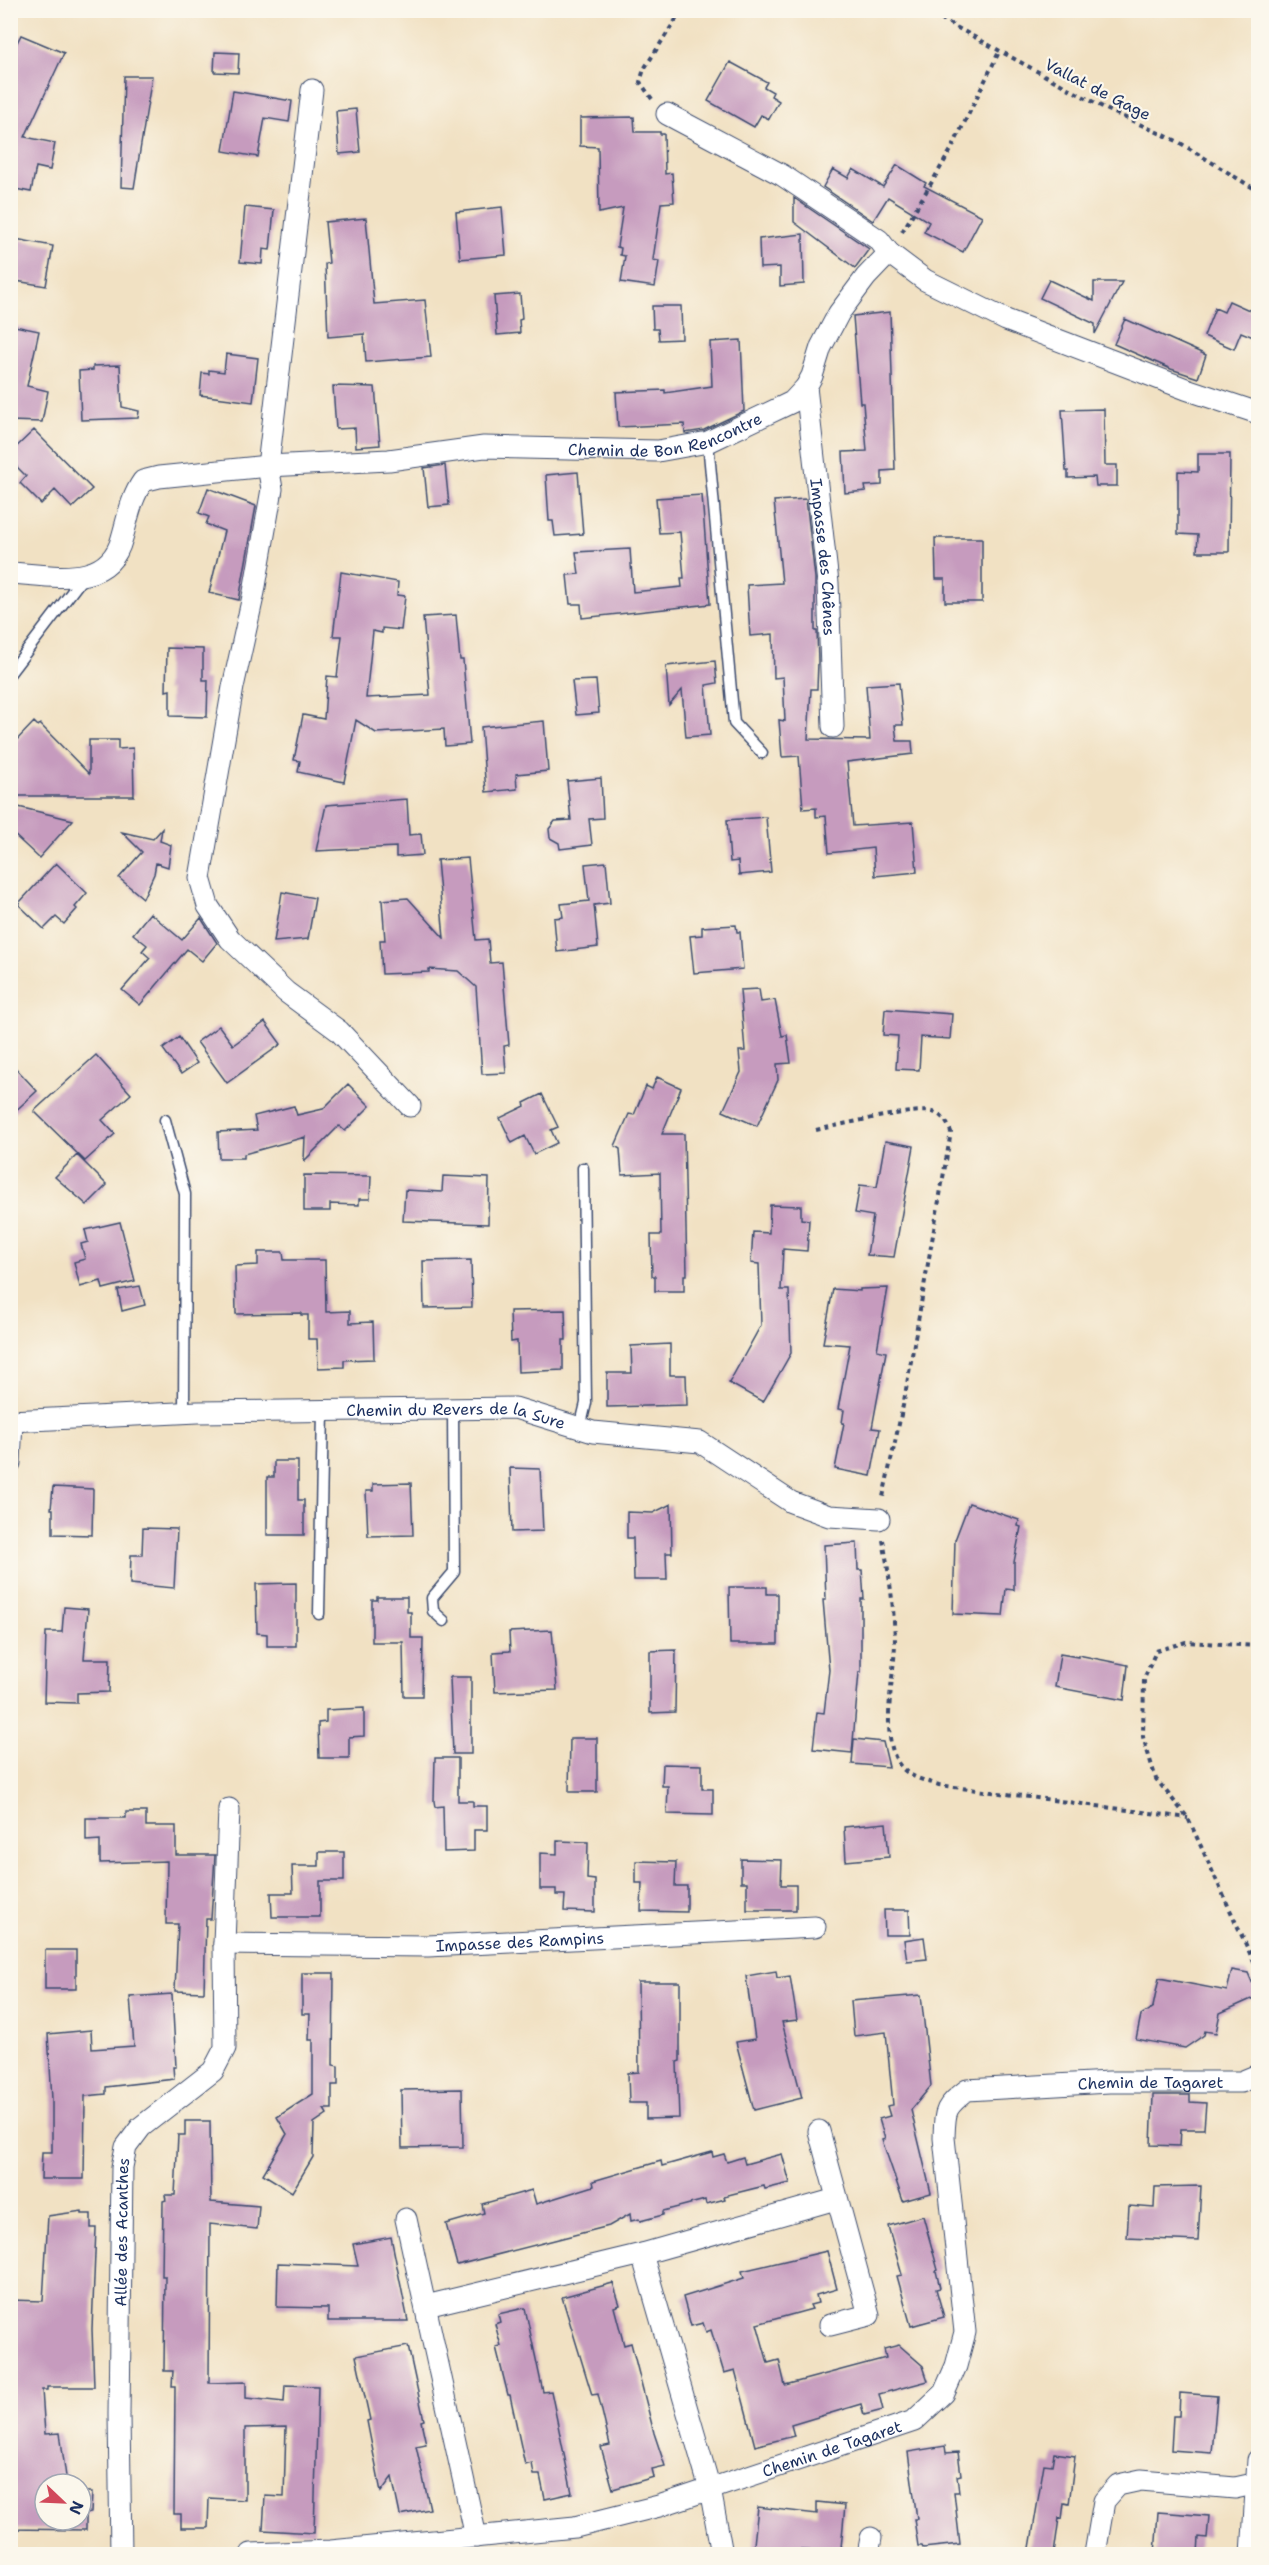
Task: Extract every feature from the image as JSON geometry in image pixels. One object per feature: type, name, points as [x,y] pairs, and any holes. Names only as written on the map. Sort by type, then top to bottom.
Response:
[{"type":"street","points":[[312,90],[268,466],[272,489],[254,592],[233,687],[200,878],[208,906],[230,939],[286,992],[339,1031],[410,1107]]},
{"type":"street","points":[[667,114],[782,175],[879,240],[889,253],[925,280],[1006,320],[1186,390],[1258,413]]},
{"type":"street","name":"Chemin de Bon Rencontre","points":[[84,576],[101,569],[114,557],[120,548],[134,494],[143,481],[159,477],[268,466],[389,460],[484,447],[658,451],[708,442],[784,406],[806,387],[821,347],[839,313],[866,277],[889,253]]},
{"type":"street","name":"Impasse des Chênes","points":[[806,387],[828,583],[833,727]]},
{"type":"street","points":[[10,573],[84,576]]},
{"type":"street","name":"Chemin du Revers de la Sure","points":[[11,1421],[184,1413],[515,1408],[593,1432],[699,1442],[791,1502],[829,1516],[879,1519]]},
{"type":"street","points":[[10,1463],[11,1421]]},
{"type":"street","name":"Allée des Acanthes","points":[[121,2554],[119,2415],[122,2167],[126,2147],[141,2127],[213,2072],[225,2048],[224,1944],[229,1809]]},
{"type":"street","name":"Impasse des Rampins","points":[[224,1944],[428,1946],[815,1927]]},
{"type":"street","name":"Chemin de Tagaret","points":[[251,2554],[331,2551],[575,2527],[659,2506],[914,2421],[944,2393],[956,2366],[965,2332],[944,2138],[945,2112],[954,2100],[967,2090],[1109,2082],[1241,2082],[1258,2075]]},
{"type":"street","points":[[819,2131],[869,2315],[830,2325]]},
{"type":"street","points":[[426,2306],[642,2254],[836,2199]]},
{"type":"street","points":[[406,2219],[476,2537]]},
{"type":"street","points":[[642,2254],[710,2489],[722,2554]]},
{"type":"street","points":[[1252,2554],[1258,2460]]},
{"type":"street","points":[[1095,2554],[1104,2501],[1118,2485],[1141,2480],[1235,2488],[1257,2484]]},
{"type":"lane","points":[[708,442],[734,723],[762,753]]},
{"type":"lane","points":[[10,673],[84,576]]},
{"type":"lane","points":[[165,1120],[186,1194],[184,1413]]},
{"type":"lane","points":[[580,1428],[586,1402],[583,1168]]},
{"type":"lane","points":[[444,1621],[433,1611],[432,1598],[454,1572],[453,1409]]},
{"type":"lane","points":[[319,1614],[323,1411]]},
{"type":"path","points":[[667,114],[647,94],[640,82],[644,69],[682,10]]},
{"type":"path","name":"Vallat de Gage","points":[[925,10],[1108,110],[1177,141],[1258,191]]},
{"type":"path","points":[[889,253],[951,150],[999,52]]},
{"type":"path","points":[[816,1130],[911,1112],[934,1112],[947,1121],[951,1132],[904,1401],[879,1519],[891,1580],[895,1642],[889,1736],[899,1765],[918,1779],[939,1785],[1188,1818]]},
{"type":"path","points":[[1258,1646],[1186,1642],[1156,1651],[1144,1679],[1143,1737],[1156,1779],[1188,1818],[1258,1971]]},
{"type":"building","points":[[21,35],[64,53],[25,137],[55,143],[50,170],[36,167],[31,192],[10,188],[10,56]]},
{"type":"building","points":[[215,52],[239,53],[238,73],[214,72]]},
{"type":"building","points":[[730,62],[767,82],[764,87],[773,92],[771,96],[779,101],[769,119],[761,115],[754,127],[708,101]]},
{"type":"building","points":[[124,76],[152,76],[134,188],[121,187]]},
{"type":"building","points":[[233,91],[292,101],[289,122],[265,118],[258,157],[223,151]]},
{"type":"building","points":[[356,109],[360,152],[339,154],[336,111]]},
{"type":"building","points":[[634,117],[635,132],[664,134],[665,174],[672,173],[674,202],[661,203],[653,260],[659,261],[655,287],[621,282],[625,256],[620,255],[621,248],[617,247],[623,208],[599,213],[598,147],[580,146],[580,118]]},
{"type":"building","points":[[897,165],[926,183],[924,186],[982,216],[963,252],[924,232],[929,222],[888,197],[873,221],[823,187],[833,169],[848,178],[853,169],[883,187]]},
{"type":"building","points":[[794,198],[869,249],[855,268],[794,222]]},
{"type":"building","points":[[245,207],[274,210],[270,250],[263,249],[262,264],[240,262]]},
{"type":"building","points":[[502,207],[506,255],[460,259],[456,212]]},
{"type":"building","points":[[366,218],[374,304],[425,300],[431,357],[366,362],[364,334],[328,337],[325,264],[329,263],[325,222]]},
{"type":"building","points":[[803,234],[804,284],[780,286],[780,267],[760,268],[759,239]]},
{"type":"building","points":[[10,238],[53,246],[46,286],[10,280]]},
{"type":"building","points":[[1049,280],[1094,301],[1094,282],[1122,282],[1095,334],[1095,324],[1040,298]]},
{"type":"building","points":[[520,294],[522,319],[519,320],[520,333],[497,335],[494,296]]},
{"type":"building","points":[[1229,301],[1258,314],[1258,339],[1241,332],[1234,349],[1204,336],[1215,308],[1224,312]]},
{"type":"building","points":[[652,306],[681,306],[682,339],[659,340],[658,329],[653,329]]},
{"type":"building","points":[[890,312],[895,470],[882,471],[882,485],[865,486],[866,491],[845,493],[843,452],[867,451],[863,403],[860,403],[853,316]]},
{"type":"building","points":[[1125,319],[1206,355],[1198,378],[1114,344]]},
{"type":"building","points":[[10,325],[39,331],[27,386],[48,391],[42,422],[10,421]]},
{"type":"building","points":[[741,340],[744,411],[704,430],[685,433],[684,424],[618,427],[616,392],[665,390],[665,393],[712,386],[710,342]]},
{"type":"building","points":[[226,354],[258,358],[253,402],[200,395],[202,373],[209,374],[209,370],[224,372]]},
{"type":"building","points":[[120,365],[122,407],[139,411],[138,418],[81,420],[79,371],[93,370],[93,366]]},
{"type":"building","points":[[333,386],[375,387],[380,445],[356,447],[355,428],[336,429]]},
{"type":"building","points":[[1104,409],[1105,465],[1117,465],[1117,486],[1096,486],[1095,477],[1068,478],[1068,471],[1066,471],[1062,410]]},
{"type":"building","points":[[34,430],[92,489],[72,508],[55,490],[41,504],[20,483],[26,476],[10,460],[10,453]]},
{"type":"building","points":[[1198,454],[1230,454],[1229,552],[1197,552],[1198,535],[1178,534],[1178,471],[1198,472]]},
{"type":"building","points":[[445,465],[449,505],[428,507],[424,468]]},
{"type":"building","points":[[578,472],[583,534],[555,536],[553,521],[549,521],[546,475]]},
{"type":"building","points":[[208,488],[256,506],[239,600],[209,593],[224,531],[206,524],[209,517],[199,513]]},
{"type":"building","points":[[702,495],[710,604],[582,618],[581,604],[570,604],[567,575],[579,574],[576,552],[630,549],[633,592],[682,587],[681,578],[684,578],[680,532],[659,533],[656,498]]},
{"type":"building","points":[[806,499],[815,578],[815,631],[817,631],[818,662],[817,689],[811,689],[808,739],[870,740],[866,685],[899,683],[903,725],[895,725],[897,741],[912,741],[913,754],[847,762],[853,826],[913,822],[917,872],[875,876],[873,848],[829,853],[826,816],[816,817],[816,808],[803,809],[799,756],[782,757],[779,720],[785,721],[783,677],[774,678],[773,634],[750,636],[747,585],[782,583],[774,501]]},
{"type":"building","points":[[935,538],[982,538],[982,602],[945,602],[945,579],[936,579]]},
{"type":"building","points":[[341,572],[398,582],[397,595],[405,596],[401,630],[382,628],[382,633],[373,631],[366,698],[430,695],[423,617],[456,615],[460,660],[463,660],[470,744],[445,746],[444,729],[376,733],[356,720],[344,782],[298,772],[300,761],[294,760],[303,715],[324,719],[327,676],[337,677],[342,636],[333,636]]},
{"type":"building","points":[[167,648],[203,649],[203,680],[208,680],[207,717],[170,716],[170,690],[166,691]]},
{"type":"building","points":[[715,661],[717,683],[706,685],[710,735],[686,737],[682,690],[669,705],[666,666]]},
{"type":"building","points":[[596,680],[599,713],[576,715],[572,681]]},
{"type":"building","points":[[544,721],[548,771],[516,774],[517,789],[486,792],[481,727]]},
{"type":"building","points":[[34,722],[38,726],[40,724],[89,774],[89,740],[118,740],[118,749],[133,748],[134,796],[10,796],[10,747]]},
{"type":"building","points":[[601,778],[603,818],[589,819],[592,845],[560,849],[559,843],[550,838],[549,829],[555,821],[571,820],[567,781]]},
{"type":"building","points":[[407,799],[409,835],[421,834],[423,855],[396,857],[396,847],[316,851],[326,805]]},
{"type":"building","points":[[10,805],[73,820],[39,858],[10,831]]},
{"type":"building","points":[[766,817],[771,872],[739,875],[738,861],[730,862],[727,820]]},
{"type":"building","points":[[162,829],[160,841],[171,845],[168,867],[156,863],[154,874],[143,898],[119,878],[142,852],[122,832],[153,839]]},
{"type":"building","points":[[468,858],[476,940],[488,939],[490,963],[502,962],[509,1045],[504,1046],[506,1073],[482,1074],[476,987],[458,971],[429,969],[429,972],[382,974],[380,940],[385,940],[382,900],[408,898],[444,938],[437,860]]},
{"type":"building","points":[[606,862],[610,903],[594,905],[598,947],[557,952],[554,918],[563,917],[561,904],[589,901],[585,864]]},
{"type":"building","points":[[56,863],[87,893],[64,924],[56,917],[44,929],[18,904]]},
{"type":"building","points":[[282,892],[315,898],[308,939],[274,942]]},
{"type":"building","points":[[150,913],[182,940],[201,918],[217,943],[202,961],[187,949],[140,1005],[122,990],[150,958],[142,951],[147,945],[133,934]]},
{"type":"building","points":[[736,925],[737,932],[740,932],[743,969],[694,973],[690,936],[702,935],[702,927]]},
{"type":"building","points":[[759,989],[761,1002],[775,1000],[782,1036],[787,1035],[791,1063],[777,1064],[778,1080],[757,1126],[723,1111],[741,1072],[739,1051],[745,1051],[740,990]]},
{"type":"building","points":[[885,1009],[952,1014],[950,1039],[921,1037],[919,1070],[896,1069],[898,1036],[883,1035]]},
{"type":"building","points":[[265,1022],[281,1044],[227,1083],[197,1042],[219,1026],[233,1045]]},
{"type":"building","points":[[179,1037],[197,1063],[181,1074],[163,1049]]},
{"type":"building","points":[[96,1055],[131,1094],[102,1120],[115,1134],[85,1161],[34,1111]]},
{"type":"building","points":[[10,1062],[37,1091],[10,1116]]},
{"type":"building","points":[[657,1077],[681,1088],[662,1134],[684,1134],[687,1275],[684,1275],[684,1291],[655,1291],[655,1276],[652,1276],[651,1235],[661,1235],[660,1173],[622,1175],[620,1149],[615,1146],[629,1114],[634,1115],[646,1086],[652,1089]]},
{"type":"building","points":[[348,1084],[370,1106],[345,1131],[339,1126],[304,1161],[305,1137],[244,1154],[244,1158],[219,1158],[218,1132],[257,1130],[254,1116],[294,1106],[297,1115],[323,1109]]},
{"type":"building","points":[[542,1094],[558,1127],[551,1130],[557,1143],[534,1154],[525,1136],[512,1143],[500,1118],[525,1106],[524,1103]]},
{"type":"building","points":[[885,1141],[914,1146],[894,1257],[867,1255],[873,1216],[855,1213],[860,1185],[877,1187]]},
{"type":"building","points":[[77,1155],[107,1185],[87,1205],[55,1177]]},
{"type":"building","points":[[304,1175],[371,1176],[370,1199],[359,1199],[359,1205],[330,1204],[330,1211],[304,1211]]},
{"type":"building","points":[[443,1176],[489,1178],[488,1224],[403,1221],[405,1190],[442,1192]]},
{"type":"building","points":[[770,1205],[801,1206],[801,1219],[809,1220],[807,1251],[783,1249],[781,1290],[789,1290],[791,1353],[763,1402],[729,1383],[761,1325],[759,1264],[751,1263],[753,1232],[769,1233]]},
{"type":"building","points":[[120,1222],[135,1281],[103,1289],[101,1281],[80,1287],[74,1262],[85,1259],[81,1244],[88,1242],[85,1230]]},
{"type":"building","points":[[258,1252],[283,1252],[284,1260],[325,1260],[326,1312],[350,1311],[350,1323],[373,1322],[374,1359],[344,1360],[344,1367],[318,1368],[317,1339],[308,1339],[308,1315],[301,1315],[301,1313],[236,1314],[235,1266],[258,1265]]},
{"type":"building","points":[[471,1260],[472,1307],[424,1308],[423,1261]]},
{"type":"building","points":[[140,1286],[145,1305],[122,1311],[118,1290]]},
{"type":"building","points":[[888,1288],[877,1350],[886,1352],[872,1428],[880,1429],[871,1476],[835,1469],[844,1423],[842,1423],[844,1410],[838,1409],[850,1345],[823,1343],[833,1289],[860,1291],[860,1289]]},
{"type":"building","points":[[565,1310],[566,1340],[563,1340],[563,1370],[518,1372],[517,1341],[511,1342],[510,1311]]},
{"type":"building","points":[[670,1344],[670,1375],[686,1375],[687,1405],[607,1407],[607,1373],[632,1373],[631,1346]]},
{"type":"building","points":[[274,1461],[298,1461],[298,1500],[304,1500],[304,1535],[267,1535],[267,1477],[274,1477]]},
{"type":"building","points":[[510,1468],[540,1469],[543,1531],[512,1532]]},
{"type":"building","points":[[411,1483],[413,1535],[368,1536],[366,1491],[373,1491],[373,1484]]},
{"type":"building","points":[[53,1487],[93,1489],[92,1535],[53,1534],[53,1509],[51,1509]]},
{"type":"building","points":[[969,1503],[1019,1520],[1018,1526],[1021,1527],[1014,1562],[1014,1590],[1006,1589],[1003,1616],[953,1614],[955,1540]]},
{"type":"building","points":[[671,1504],[672,1553],[666,1553],[667,1580],[634,1580],[633,1538],[627,1538],[627,1512],[653,1513]]},
{"type":"building","points":[[143,1528],[177,1529],[174,1588],[130,1584],[131,1555],[142,1555]]},
{"type":"building","points":[[857,1543],[858,1570],[862,1570],[864,1599],[861,1599],[861,1672],[859,1672],[852,1753],[813,1749],[817,1712],[824,1713],[829,1670],[823,1600],[826,1600],[824,1545]]},
{"type":"building","points":[[296,1583],[296,1646],[267,1646],[267,1634],[257,1633],[256,1584]]},
{"type":"building","points":[[729,1587],[767,1587],[767,1594],[778,1594],[778,1644],[730,1644]]},
{"type":"building","points":[[377,1597],[407,1597],[407,1612],[411,1612],[411,1638],[423,1638],[422,1696],[404,1696],[403,1642],[372,1642],[372,1600],[377,1600]]},
{"type":"building","points":[[64,1607],[88,1609],[84,1659],[110,1659],[109,1692],[77,1693],[77,1703],[44,1702],[46,1632],[62,1632]]},
{"type":"building","points":[[552,1630],[557,1690],[495,1692],[493,1652],[510,1651],[509,1632]]},
{"type":"building","points":[[676,1650],[675,1712],[650,1713],[650,1651]]},
{"type":"building","points":[[1060,1654],[1078,1657],[1078,1655],[1128,1665],[1124,1700],[1055,1687]]},
{"type":"building","points":[[450,1677],[471,1677],[471,1754],[453,1754]]},
{"type":"building","points":[[364,1708],[364,1736],[349,1737],[349,1758],[319,1758],[318,1723],[326,1722],[326,1710]]},
{"type":"building","points":[[570,1738],[597,1738],[597,1792],[569,1792]]},
{"type":"building","points":[[854,1739],[883,1742],[889,1767],[852,1764]]},
{"type":"building","points":[[435,1758],[458,1758],[458,1801],[473,1801],[473,1806],[487,1806],[487,1830],[474,1830],[474,1851],[444,1852],[443,1806],[435,1807],[434,1801]]},
{"type":"building","points":[[663,1764],[702,1765],[702,1789],[713,1789],[713,1815],[667,1814],[668,1786],[662,1786]]},
{"type":"building","points":[[126,1812],[146,1812],[146,1826],[176,1826],[176,1855],[215,1855],[211,1919],[206,1919],[204,1992],[175,1991],[178,1924],[166,1924],[167,1861],[100,1863],[100,1840],[86,1841],[86,1818],[126,1818]]},
{"type":"building","points":[[886,1823],[889,1857],[846,1861],[844,1827]]},
{"type":"building","points":[[557,1841],[588,1842],[587,1879],[595,1880],[595,1912],[564,1911],[565,1895],[556,1895],[556,1889],[540,1889],[540,1853],[557,1854]]},
{"type":"building","points":[[319,1852],[344,1852],[344,1881],[320,1881],[320,1917],[272,1917],[271,1893],[293,1893],[292,1866],[319,1866]]},
{"type":"building","points":[[741,1859],[782,1860],[781,1885],[796,1885],[796,1910],[747,1910],[747,1882],[741,1882]]},
{"type":"building","points":[[636,1861],[676,1862],[675,1886],[687,1886],[687,1912],[641,1911],[642,1883],[636,1883]]},
{"type":"building","points":[[884,1910],[909,1910],[910,1935],[885,1935]]},
{"type":"building","points":[[924,1937],[927,1959],[907,1961],[904,1940]]},
{"type":"building","points":[[45,1950],[76,1950],[76,1989],[45,1989]]},
{"type":"building","points":[[1232,1970],[1248,1973],[1258,1996],[1220,2013],[1216,2033],[1205,2031],[1204,2035],[1185,2048],[1136,2039],[1141,2015],[1153,2007],[1159,1978],[1227,1991]]},
{"type":"building","points":[[776,1971],[777,1978],[790,1976],[797,2020],[782,2022],[802,2098],[754,2110],[736,2042],[755,2039],[746,1976]]},
{"type":"building","points":[[302,1973],[334,1973],[333,2065],[338,2066],[338,2085],[332,2085],[332,2109],[324,2109],[327,2114],[314,2123],[313,2157],[292,2192],[263,2174],[287,2134],[277,2117],[313,2094],[313,2040],[309,2040],[310,2014],[302,2014]]},
{"type":"building","points":[[638,1982],[680,1982],[680,2061],[677,2062],[679,2118],[646,2119],[646,2103],[629,2103],[628,2073],[639,2072]]},
{"type":"building","points":[[172,1994],[176,2067],[173,2067],[174,2079],[106,2087],[106,2094],[85,2096],[84,2179],[41,2179],[42,2152],[52,2152],[48,2034],[91,2030],[92,2049],[134,2046],[130,1997]]},
{"type":"building","points":[[921,1995],[931,2086],[911,2110],[931,2193],[903,2201],[882,2140],[885,2139],[879,2119],[890,2116],[887,2106],[893,2105],[886,2032],[854,2036],[851,2001]]},
{"type":"building","points":[[462,2089],[463,2147],[402,2148],[401,2090]]},
{"type":"building","points":[[1153,2095],[1190,2095],[1190,2102],[1206,2103],[1204,2129],[1181,2129],[1180,2146],[1151,2145]]},
{"type":"building","points":[[185,2121],[210,2121],[211,2202],[259,2206],[257,2229],[210,2224],[209,2383],[246,2382],[246,2398],[284,2402],[285,2385],[318,2386],[314,2533],[263,2530],[265,2496],[284,2497],[286,2427],[245,2428],[245,2500],[209,2498],[208,2528],[181,2528],[181,2514],[174,2514],[175,2386],[172,2386],[173,2371],[164,2371],[163,2201],[166,2200],[165,2195],[175,2195],[178,2135],[185,2135]]},
{"type":"building","points":[[712,2152],[713,2157],[724,2154],[727,2162],[743,2157],[745,2164],[782,2154],[790,2183],[765,2189],[764,2186],[724,2196],[725,2199],[706,2204],[705,2200],[663,2211],[663,2215],[640,2221],[639,2219],[631,2221],[630,2214],[609,2226],[457,2265],[446,2224],[484,2213],[482,2204],[532,2190],[536,2204],[594,2186],[593,2181],[661,2161],[662,2166]]},
{"type":"building","points":[[1201,2186],[1198,2241],[1127,2238],[1129,2206],[1154,2208],[1155,2187]]},
{"type":"building","points":[[82,2211],[82,2214],[91,2214],[91,2228],[96,2228],[92,2329],[94,2387],[47,2387],[47,2390],[42,2390],[45,2434],[60,2433],[65,2472],[33,2472],[33,2529],[10,2529],[10,2300],[43,2301],[48,2216]]},
{"type":"building","points":[[923,2216],[938,2270],[936,2271],[940,2288],[936,2289],[944,2317],[911,2326],[897,2276],[902,2275],[888,2226]]},
{"type":"building","points":[[391,2237],[408,2321],[328,2321],[328,2308],[277,2307],[278,2263],[358,2266],[353,2244]]},
{"type":"building","points":[[827,2251],[837,2289],[816,2295],[818,2303],[810,2305],[812,2309],[757,2324],[768,2363],[779,2360],[785,2385],[886,2358],[884,2349],[899,2345],[923,2366],[928,2381],[879,2394],[883,2410],[864,2415],[861,2404],[791,2425],[794,2436],[755,2446],[735,2370],[724,2373],[711,2330],[706,2332],[703,2323],[691,2326],[683,2297],[744,2278],[742,2271]]},
{"type":"building","points":[[613,2283],[620,2305],[614,2307],[624,2345],[631,2343],[654,2433],[665,2466],[652,2469],[654,2477],[613,2489],[601,2447],[610,2445],[598,2394],[592,2395],[562,2297]]},
{"type":"building","points":[[525,2308],[543,2392],[551,2391],[572,2493],[545,2499],[540,2475],[534,2475],[532,2463],[525,2465],[510,2395],[508,2395],[496,2347],[501,2346],[495,2324],[500,2322],[498,2314]]},
{"type":"building","points":[[408,2346],[424,2420],[421,2421],[426,2444],[416,2446],[430,2509],[400,2515],[392,2477],[381,2492],[367,2421],[370,2420],[356,2356]]},
{"type":"building","points":[[1180,2393],[1217,2396],[1212,2453],[1171,2450],[1173,2416],[1179,2416]]},
{"type":"building","points":[[945,2446],[946,2453],[958,2452],[961,2475],[957,2476],[959,2492],[954,2492],[960,2544],[923,2548],[918,2546],[914,2519],[917,2519],[908,2452]]},
{"type":"building","points":[[1054,2453],[1075,2456],[1069,2504],[1064,2503],[1062,2519],[1059,2518],[1054,2554],[1029,2554],[1044,2464],[1052,2465]]},
{"type":"building","points":[[817,2502],[845,2505],[841,2548],[836,2548],[836,2552],[801,2550],[801,2553],[753,2554],[758,2507],[817,2514]]},
{"type":"building","points":[[1158,2512],[1209,2516],[1207,2538],[1199,2537],[1198,2554],[1155,2554]]}]
